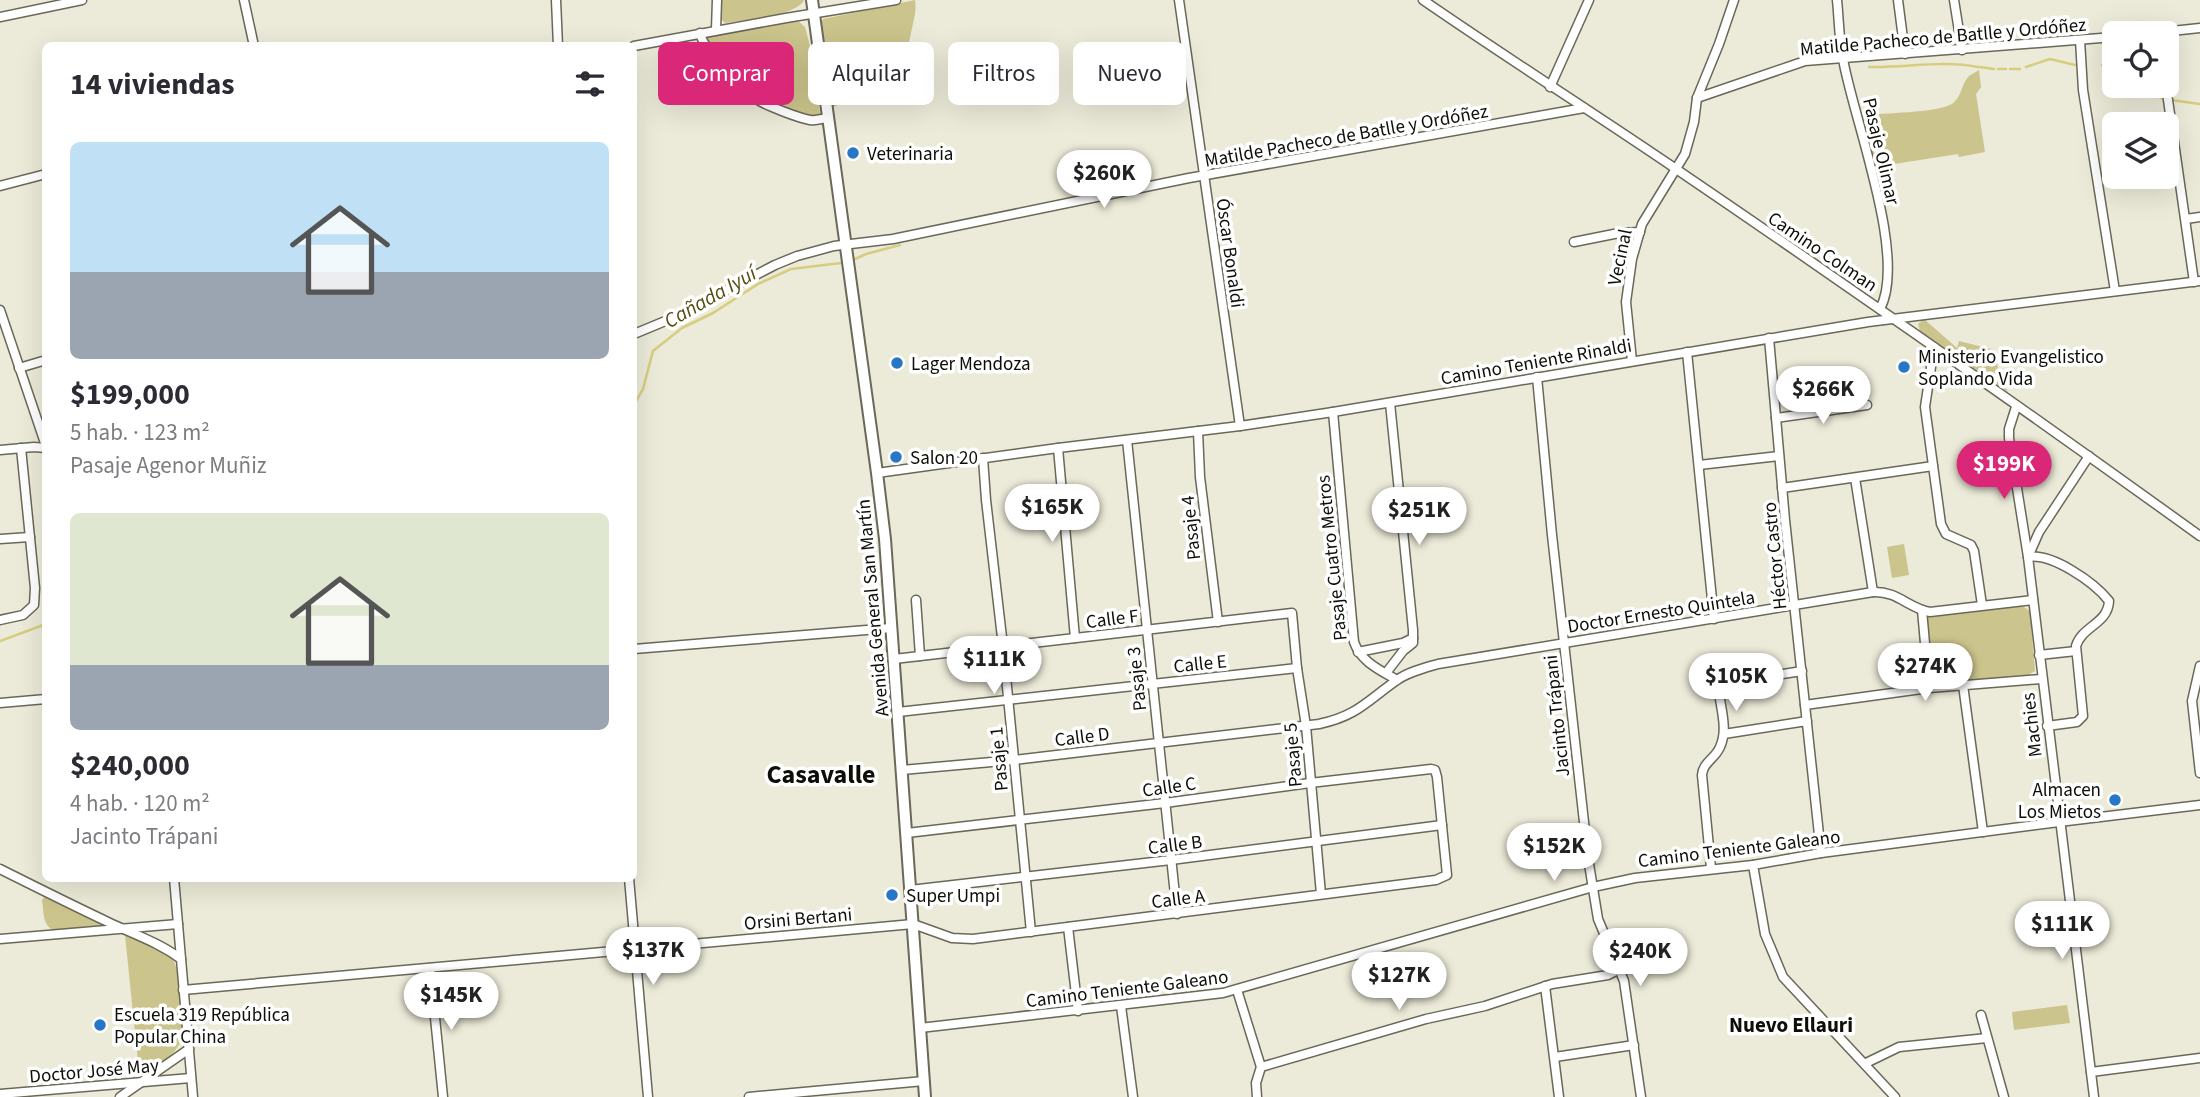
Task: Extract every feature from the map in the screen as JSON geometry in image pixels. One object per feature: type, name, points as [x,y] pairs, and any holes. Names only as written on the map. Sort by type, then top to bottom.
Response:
[{"type":"main road","name":"Avenida General San Martín","points":[[811,0],[885,540],[925,1097]]},
{"type":"street","points":[[0,17],[82,0]]},
{"type":"street","points":[[244,0],[253,42]]},
{"type":"street","points":[[556,0],[558,42]]},
{"type":"street","points":[[716,30],[717,0]]},
{"type":"street","points":[[637,45],[896,0]]},
{"type":"street","name":"Óscar Bonaldi","points":[[1179,0],[1240,426]]},
{"type":"street","name":"Camino Colman","points":[[1423,0],[1880,309],[2200,536]]},
{"type":"street","points":[[1550,87],[1589,0]]},
{"type":"street","name":"Vecinal","points":[[1632,361],[1626,302],[1632,259],[1642,224],[1685,154],[1696,97],[1734,0]]},
{"type":"street","name":"Pasaje Olimar","points":[[1837,0],[1843,58],[1874,182],[1887,250],[1888,290],[1880,309]]},
{"type":"street","points":[[1898,0],[1905,54]]},
{"type":"street","points":[[1954,0],[1962,50]]},
{"type":"street","points":[[2179,31],[2200,28]]},
{"type":"street","points":[[700,33],[702,42],[729,73],[759,101],[805,118],[827,118]]},
{"type":"street","name":"Matilde Pacheco de Batlle y Ordóñez","points":[[1696,97],[1805,61],[2102,38]]},
{"type":"street","points":[[2080,40],[2083,90],[2115,291]]},
{"type":"street","points":[[2168,98],[2197,281]]},
{"type":"street","name":"Matilde Pacheco de Batlle y Ordóñez","points":[[637,333],[675,317],[775,265],[845,244],[893,239],[1204,176],[1584,108]]},
{"type":"street","points":[[0,186],[42,175]]},
{"type":"street","points":[[2186,219],[2200,217]]},
{"type":"street","points":[[1574,242],[1619,233],[1640,232]]},
{"type":"street","name":"Camino Teniente Rinaldi","points":[[877,473],[1333,412],[1894,319],[2197,281]]},
{"type":"street","points":[[0,310],[42,431]]},
{"type":"street","name":"Héctor Castro","points":[[1769,338],[1782,488],[1821,853]]},
{"type":"street","points":[[1934,347],[1924,407],[1943,530],[1945,534],[1972,545],[1982,605]]},
{"type":"street","points":[[1687,352],[1713,619]]},
{"type":"street","points":[[19,368],[42,361]]},
{"type":"street","name":"Jacinto Trápani","points":[[1537,377],[1592,887],[1598,919],[1620,968],[1641,1097]]},
{"type":"street","points":[[1386,673],[1413,643],[1390,403]]},
{"type":"street","points":[[1776,418],[1867,405]]},
{"type":"street","name":"Machies","points":[[2017,407],[2009,438],[2028,557],[2094,1097]]},
{"type":"street","name":"Pasaje Cuatro Metros","points":[[1333,412],[1354,642],[1367,662],[1397,680]]},
{"type":"street","name":"Pasaje 4","points":[[1198,431],[1200,477],[1218,622]]},
{"type":"street","name":"Pasaje 3","points":[[1127,440],[1177,914]]},
{"type":"street","points":[[0,450],[42,447]]},
{"type":"street","points":[[0,620],[23,615],[34,605],[21,448]]},
{"type":"street","points":[[1058,448],[1075,638]]},
{"type":"street","points":[[1699,465],[1779,456]]},
{"type":"street","points":[[2047,726],[2077,722],[2083,716],[2076,651],[2078,640],[2105,617],[2109,601],[2062,565],[2040,556],[2028,557],[2039,532],[2089,456]]},
{"type":"street","name":"Pasaje 1","points":[[983,458],[1031,932]]},
{"type":"street","points":[[1782,488],[1933,466]]},
{"type":"street","points":[[1855,478],[1872,592]]},
{"type":"street","points":[[0,539],[30,537]]},
{"type":"street","name":"Doctor Ernesto Quintela","points":[[1306,726],[1339,720],[1353,713],[1397,680],[1438,664],[1872,592],[1893,594],[1922,610]]},
{"type":"street","points":[[916,600],[920,656]]},
{"type":"street","points":[[1929,688],[1922,610],[1935,611],[2032,600]]},
{"type":"street","name":"Calle F","points":[[894,659],[1292,613]]},
{"type":"street","name":"Pasaje 5","points":[[1292,613],[1306,726],[1321,894]]},
{"type":"street","points":[[637,649],[891,628]]},
{"type":"street","points":[[1358,652],[1403,643],[1413,638]]},
{"type":"street","points":[[2039,655],[2076,651]]},
{"type":"street","points":[[2200,666],[2192,701],[2200,773]]},
{"type":"street","name":"Calle E","points":[[898,712],[1297,668]]},
{"type":"street","points":[[1711,868],[1703,768],[1716,753],[1724,734],[1719,692],[1726,683],[1802,671]]},
{"type":"street","points":[[1805,705],[1929,688],[2042,678]]},
{"type":"street","points":[[1963,685],[1983,832]]},
{"type":"street","points":[[0,703],[42,699]]},
{"type":"street","points":[[1724,734],[1807,721]]},
{"type":"street","name":"Calle D","points":[[902,770],[1014,760],[1306,726]]},
{"type":"street","name":"Calle C","points":[[907,833],[1427,769],[1435,771],[1442,825]]},
{"type":"street","name":"Camino Teniente Galeano","points":[[920,1028],[1237,990],[1592,887],[1635,878],[1754,865],[1821,853],[2200,805]]},
{"type":"street","name":"Calle B","points":[[911,890],[1442,825]]},
{"type":"street","name":"Calle A","points":[[913,924],[958,939],[1436,880],[1447,875],[1442,825]]},
{"type":"street","points":[[1754,865],[1765,934],[1783,977],[1895,1097]]},
{"type":"street","points":[[0,869],[168,949],[181,959]]},
{"type":"street","points":[[174,882],[193,1097]]},
{"type":"street","points":[[629,882],[648,1097]]},
{"type":"street","points":[[0,939],[178,924]]},
{"type":"street","name":"Orsini Bertani","points":[[183,990],[913,924]]},
{"type":"street","points":[[1068,927],[1078,1011]]},
{"type":"street","points":[[430,968],[443,1097]]},
{"type":"street","points":[[1261,1068],[1426,1019],[1485,1006],[1545,986],[1608,975],[1620,968]]},
{"type":"street","points":[[1545,986],[1559,1097]]},
{"type":"street","points":[[1237,990],[1261,1068],[1256,1083],[1257,1097]]},
{"type":"street","points":[[1121,1006],[1133,1097]]},
{"type":"street","points":[[1981,1015],[2004,1097]]},
{"type":"street","points":[[1866,1063],[1899,1047],[1987,1038]]},
{"type":"street","points":[[1555,1057],[1634,1045]]},
{"type":"street","points":[[120,1097],[188,1049]]},
{"type":"street","points":[[2091,1072],[2200,1058]]},
{"type":"street","name":"Doctor José May","points":[[0,1094],[62,1093],[191,1078]]},
{"type":"street","points":[[749,1097],[924,1081]]},
{"type":"shaded area","points":[[721,0],[804,0],[780,14],[725,23],[720,18]]},
{"type":"shaded area","points":[[915,0],[916,8],[908,42],[822,42],[820,25],[823,19]]},
{"type":"shaded area","points":[[797,20],[805,27],[809,42],[808,105],[819,105],[820,114],[814,118],[779,105],[794,105],[794,42],[709,42],[706,37],[708,34]]},
{"type":"shaded area","points":[[1979,70],[1981,87],[1976,94],[1985,152],[1875,167],[1863,115],[1922,111],[1952,104],[1966,79]]},
{"type":"shaded area","points":[[1924,319],[1957,348],[1959,341],[1995,350],[1999,375],[2008,392],[1920,331],[1918,324]]},
{"type":"shaded area","points":[[1904,544],[1909,575],[1892,578],[1887,547]]},
{"type":"shaded area","points":[[2022,606],[2030,611],[2035,671],[2028,675],[1938,684],[1932,681],[1925,618],[1927,616]]},
{"type":"shaded area","points":[[46,895],[105,927],[55,931],[51,929],[44,914],[42,900]]},
{"type":"shaded area","points":[[125,935],[165,953],[174,962],[180,987],[183,1035],[177,1048],[167,1059],[142,1076],[138,1062]]},
{"type":"shaded area","points":[[2067,1005],[2070,1023],[2014,1030],[2012,1012]]},
{"type":"waterway","points":[[2026,67],[2050,59],[2075,65]]},
{"type":"waterway","points":[[1869,67],[1937,64],[1978,67]]},
{"type":"waterway","points":[[1980,67],[1994,69]]},
{"type":"waterway","points":[[1998,69],[2006,69]]},
{"type":"waterway","points":[[2010,69],[2020,69]]},
{"type":"waterway","points":[[2171,100],[2200,104]]},
{"type":"waterway","name":"Cañada Iyuí","points":[[855,259],[900,245]]},
{"type":"waterway","name":"Cañada Iyuí","points":[[637,400],[643,389],[653,351],[682,328],[713,313],[758,284],[791,269],[841,263]]},
{"type":"waterway","name":"Cañada Iyuí","points":[[0,641],[42,625]]},
{"type":"place","name":"Veterinaria","points":[[853,153]]},
{"type":"place","name":"Lager Mendoza","points":[[897,363]]},
{"type":"place","name":"Ministerio Evangelistico Soplando Vida","points":[[1904,367]]},
{"type":"place","name":"Salon 20","points":[[896,457]]},
{"type":"place","name":"Almacen Los Mietos","points":[[2115,800]]},
{"type":"place","name":"Super Umpi","points":[[892,895]]},
{"type":"place","name":"Escuela 319 República Popular China","points":[[100,1025]]},
{"type":"district","name":"Casavalle","points":[[821,774]]},
{"type":"district","name":"Nuevo Ellauri","points":[[1791,1025]]}]
